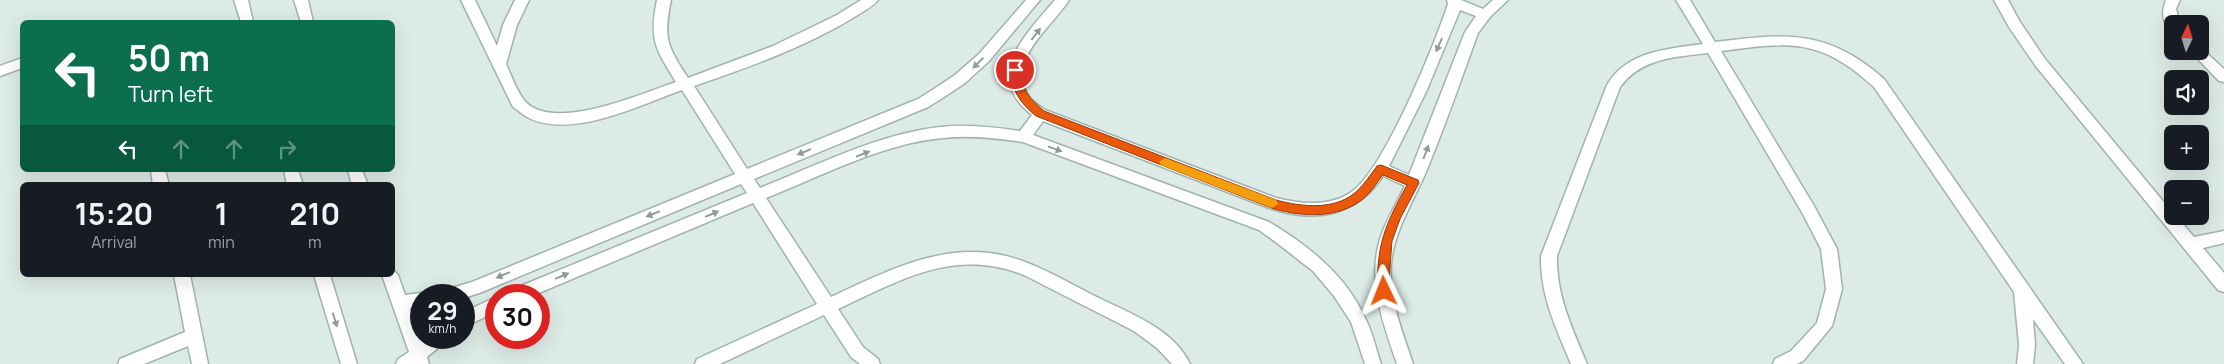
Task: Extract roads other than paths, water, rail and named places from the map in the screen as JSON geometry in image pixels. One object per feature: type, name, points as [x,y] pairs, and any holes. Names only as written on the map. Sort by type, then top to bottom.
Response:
[{"type":"street","points":[[240,0],[246,20]]},
{"type":"street","points":[[468,0],[518,103],[534,114],[557,119],[583,118],[685,84],[784,47],[826,26],[870,0]]},
{"type":"street","points":[[499,64],[510,25],[522,0]]},
{"type":"street","points":[[664,0],[658,26],[663,50],[857,352],[872,364]]},
{"type":"street","points":[[475,287],[923,103],[967,74],[984,58],[1033,0]]},
{"type":"street","points":[[1062,0],[1020,54],[1015,70],[1017,86],[1026,101],[1040,114],[1274,204],[1297,210],[1313,210],[1342,205],[1360,195],[1381,169],[1439,45],[1455,2],[1485,14]]},
{"type":"street","points":[[1405,364],[1386,300],[1383,265],[1386,241],[1394,219],[1414,183],[1472,32],[1485,14],[1501,0]]},
{"type":"street","points":[[1683,0],[1809,210],[1829,249],[1834,289],[1824,326],[1797,356],[1781,364]]},
{"type":"street","points":[[2001,0],[2014,24],[2040,62],[2190,244],[2219,271],[2224,284]]},
{"type":"street","points":[[2171,15],[2169,9],[2173,0]]},
{"type":"street","points":[[304,2],[307,20]]},
{"type":"street","points":[[1579,364],[1550,293],[1548,274],[1550,256],[1614,85],[1621,74],[1645,59],[1712,47],[1791,39],[1816,44],[1832,50],[1862,67],[1879,83],[2022,291],[2075,364]]},
{"type":"street","points":[[2207,60],[2224,78]]},
{"type":"street","points":[[0,71],[20,64]]},
{"type":"street","points":[[1024,137],[1040,114]]},
{"type":"street","points":[[543,284],[756,195],[899,141],[922,135],[962,131],[994,132],[1024,137],[1264,226],[1288,240],[1310,257],[1346,298],[1359,322],[1373,364]]},
{"type":"street","points":[[1381,169],[1414,183]]},
{"type":"street","points":[[1264,226],[1274,204]]},
{"type":"street","points":[[2190,244],[2224,237]]},
{"type":"street","points":[[703,364],[899,273],[931,261],[964,257],[997,260],[1027,270],[1156,336],[1176,354],[1182,364]]},
{"type":"street","points":[[182,277],[200,364]]},
{"type":"street","points":[[323,277],[348,364]]},
{"type":"street","points":[[391,277],[400,302],[414,361]]},
{"type":"street","points":[[2022,291],[2027,345],[2024,364]]},
{"type":"street","points":[[400,302],[410,301]]},
{"type":"street","points":[[126,364],[193,336]]},
{"type":"street","points":[[414,361],[427,349]]}]
